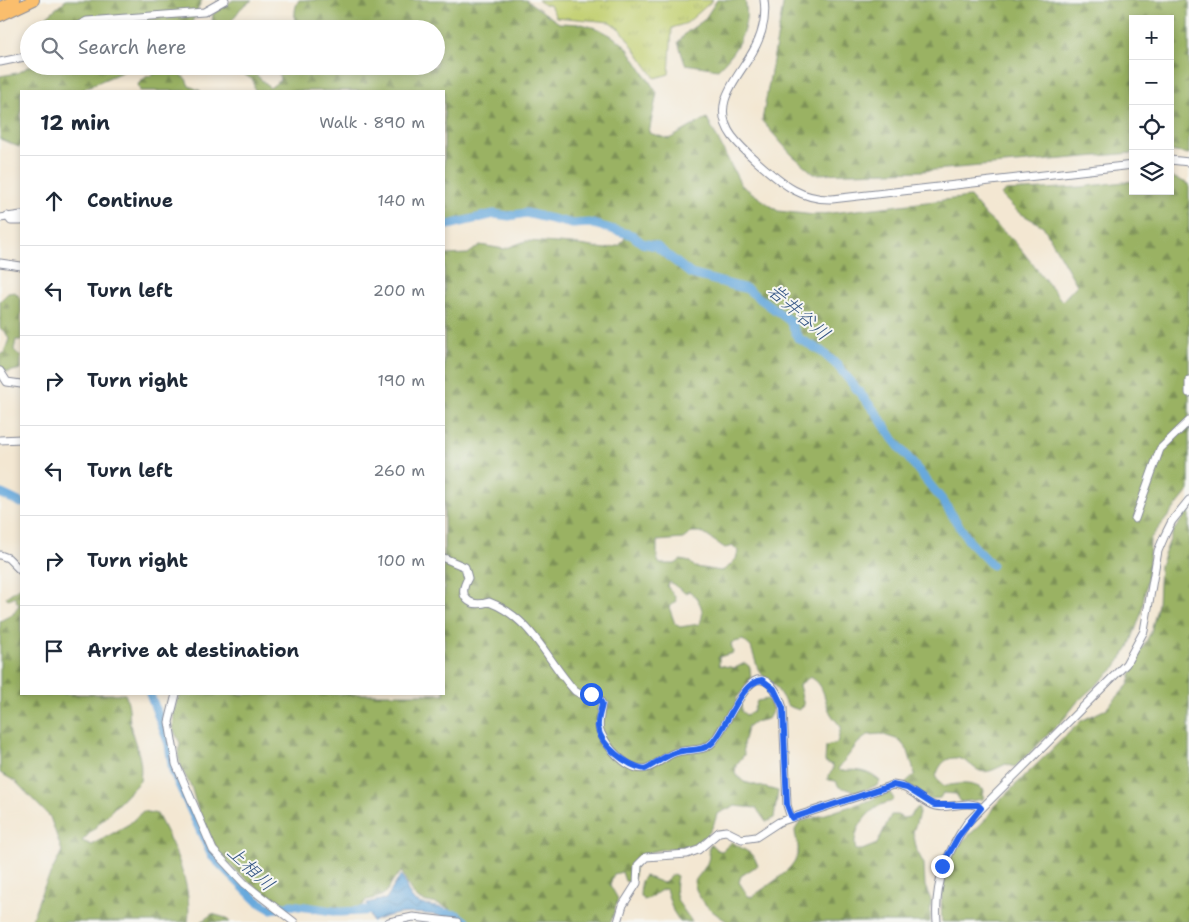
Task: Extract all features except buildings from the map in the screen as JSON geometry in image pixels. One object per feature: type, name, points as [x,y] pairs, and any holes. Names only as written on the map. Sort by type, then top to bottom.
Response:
[{"type":"highway","points":[[0,7],[15,0]]},
{"type":"highway","points":[[0,16],[34,0]]},
{"type":"street","points":[[99,20],[204,12],[225,0]]},
{"type":"street","points":[[764,0],[762,30],[750,57],[731,83],[725,98],[724,119],[732,136],[742,148],[773,176],[796,193],[807,197],[832,199],[1129,165]]},
{"type":"street","points":[[0,62],[20,58]]},
{"type":"street","points":[[1174,160],[1189,162]]},
{"type":"street","points":[[3,217],[20,215]]},
{"type":"street","points":[[3,217],[11,221],[20,222]]},
{"type":"street","points":[[0,263],[20,266]]},
{"type":"street","points":[[0,371],[7,382],[20,384]]},
{"type":"street","points":[[1189,380],[1189,393]]},
{"type":"street","points":[[1135,519],[1160,448],[1189,422]]},
{"type":"street","points":[[0,440],[20,440]]},
{"type":"street","points":[[937,922],[936,909],[942,866],[958,837],[981,808],[1126,664],[1144,631],[1158,551],[1172,521],[1189,500]]},
{"type":"street","points":[[0,555],[8,558],[20,570]]},
{"type":"street","points":[[445,558],[465,567],[468,578],[463,587],[464,596],[470,602],[480,605],[489,602],[519,619],[536,636],[541,646],[575,690],[580,694],[597,695],[602,704],[598,721],[600,736],[614,751],[634,766],[645,769],[673,753],[707,747],[729,721],[742,694],[749,685],[756,680],[762,680],[770,684],[781,699],[783,708],[787,805],[792,818]]},
{"type":"street","points":[[176,695],[169,722],[176,764],[213,850],[223,863],[245,884],[294,922]]},
{"type":"street","points":[[618,922],[623,905],[638,883],[638,865],[646,857],[687,854],[698,850],[719,832],[726,831],[742,839],[756,837],[773,824],[893,785],[907,788],[934,805],[942,807],[973,804],[981,808]]},
{"type":"street","points":[[390,922],[413,917],[457,922]]},
{"type":"green space","points":[[66,0],[202,0],[193,20],[43,20]]},
{"type":"green space","points":[[233,0],[252,0],[241,8],[232,20],[212,20],[213,14]]},
{"type":"green space","points":[[299,0],[526,0],[559,23],[582,24],[599,29],[626,46],[657,93],[649,133],[669,139],[707,118],[741,185],[778,211],[814,215],[970,197],[986,216],[1015,242],[1062,301],[1077,285],[1043,226],[1018,212],[1001,195],[1006,191],[1080,187],[1129,181],[1129,195],[1174,195],[1174,178],[1189,184],[1189,490],[1150,539],[1149,567],[1141,614],[1129,647],[1114,669],[1078,701],[1063,720],[1015,767],[1006,764],[983,772],[958,758],[945,761],[941,765],[936,778],[943,786],[969,784],[984,790],[983,799],[961,802],[956,794],[943,793],[940,798],[929,799],[905,783],[915,774],[908,751],[899,740],[881,734],[868,735],[858,743],[838,769],[840,771],[856,770],[866,772],[880,781],[878,785],[857,792],[839,787],[836,781],[828,780],[828,775],[833,770],[833,765],[825,762],[826,746],[837,743],[841,727],[828,709],[824,693],[819,684],[810,677],[799,685],[804,706],[799,710],[788,706],[775,686],[758,669],[751,647],[743,640],[731,643],[733,653],[719,657],[719,665],[735,668],[745,663],[750,667],[751,680],[736,699],[741,705],[741,711],[746,715],[753,712],[757,701],[768,699],[773,710],[768,719],[755,722],[747,728],[743,744],[744,755],[736,765],[735,774],[744,782],[778,791],[774,818],[766,822],[756,808],[734,806],[717,814],[711,829],[703,839],[694,844],[647,853],[636,859],[633,883],[625,881],[622,872],[614,874],[610,885],[618,899],[611,922],[454,922],[457,914],[438,904],[419,899],[408,886],[402,872],[396,876],[386,892],[376,898],[366,900],[361,908],[340,909],[299,904],[278,905],[235,870],[218,852],[198,810],[191,786],[182,770],[178,755],[180,743],[173,729],[174,710],[178,699],[181,695],[445,695],[445,255],[468,254],[480,245],[504,249],[526,241],[572,244],[606,249],[620,245],[625,238],[620,231],[591,221],[557,220],[530,212],[489,211],[445,222],[445,90],[255,90],[253,80],[245,75],[256,75],[270,88],[280,80],[279,75],[445,75],[445,20],[295,20],[295,11]],"holes":[[[692,532],[701,532],[725,548],[733,546],[738,551],[736,559],[726,569],[721,571],[695,567],[690,562],[681,560],[675,564],[660,564],[657,559],[657,541],[683,539]],[[670,582],[685,593],[689,591],[701,606],[701,620],[699,624],[680,627],[675,624],[669,607],[676,601],[667,586]]]},
{"type":"green space","points":[[538,0],[713,0],[687,23],[672,28],[669,74],[655,78],[622,31],[610,22],[556,17],[550,5],[544,5]]},
{"type":"green space","points":[[717,0],[745,0],[746,20],[741,38],[731,54],[718,69],[685,64],[678,42],[687,32],[704,20]]},
{"type":"green space","points":[[784,0],[1189,0],[1189,154],[1174,152],[1174,15],[1129,15],[1129,153],[922,171],[814,174],[791,154],[762,121]]},
{"type":"green space","points":[[20,71],[20,75],[115,75],[83,90],[20,90],[19,147],[0,139],[0,76]]},
{"type":"green space","points":[[152,75],[180,75],[186,79],[189,86],[199,90],[140,90],[138,84]]},
{"type":"green space","points":[[15,292],[20,298],[20,340],[16,340],[14,350],[20,356],[20,369],[8,372],[0,368],[0,354],[4,353],[9,339],[0,328],[0,301],[8,293]]},
{"type":"green space","points":[[1189,510],[1189,922],[942,922],[941,901],[944,879],[956,849],[984,821],[994,806],[1081,721],[1106,709],[1129,684],[1134,664],[1151,632],[1158,604],[1160,565],[1174,530]]},
{"type":"green space","points":[[20,587],[20,695],[125,695],[130,724],[140,758],[140,781],[82,841],[92,845],[129,824],[143,811],[157,814],[181,866],[188,894],[188,922],[31,922],[42,891],[62,851],[50,817],[15,781],[0,773],[0,621],[13,614],[19,605],[14,597],[8,599],[6,597]]},
{"type":"green space","points":[[883,793],[890,793],[894,799],[874,809],[864,819],[857,831],[856,850],[862,850],[877,844],[891,815],[903,818],[909,817],[918,807],[920,811],[913,832],[917,851],[924,864],[925,886],[931,900],[930,922],[728,922],[702,901],[694,882],[707,863],[708,850],[711,844],[717,850],[722,851],[732,842],[753,855],[758,865],[741,876],[739,882],[748,896],[752,897],[782,875],[794,862],[798,854],[795,830],[800,822],[871,800]]},
{"type":"green space","points":[[673,874],[677,876],[676,897],[692,922],[680,922],[673,911],[666,889],[644,900],[640,896],[641,881],[645,876],[663,883]]},
{"type":"green space","points":[[212,914],[226,918],[230,922],[201,922]]},
{"type":"water","points":[[401,875],[409,895],[415,901],[448,910],[453,913],[451,917],[411,913],[392,915],[372,922],[367,903],[386,899]]},
{"type":"waterway","name":"岩井谷川","points":[[445,226],[494,214],[509,216],[526,213],[573,224],[590,223],[632,235],[642,243],[656,246],[691,274],[747,289],[790,321],[798,338],[821,351],[837,365],[943,501],[969,541],[992,565]]},
{"type":"waterway","name":"上相川","points":[[0,493],[20,503]]},
{"type":"waterway","name":"上相川","points":[[150,695],[169,744],[173,771],[212,856],[257,901],[271,909],[292,905],[340,912],[380,910]]},
{"type":"waterway","name":"上相川","points":[[442,913],[457,915],[466,922]]},
{"type":"route","points":[[591,694],[597,695],[602,704],[598,721],[600,736],[626,762],[645,769],[673,753],[707,747],[729,721],[742,694],[749,685],[756,680],[762,680],[770,684],[774,689],[781,699],[783,708],[786,736],[784,758],[787,805],[792,818],[833,803],[893,785],[901,785],[914,791],[928,803],[942,807],[978,805],[981,808],[967,823],[942,866]]}]
